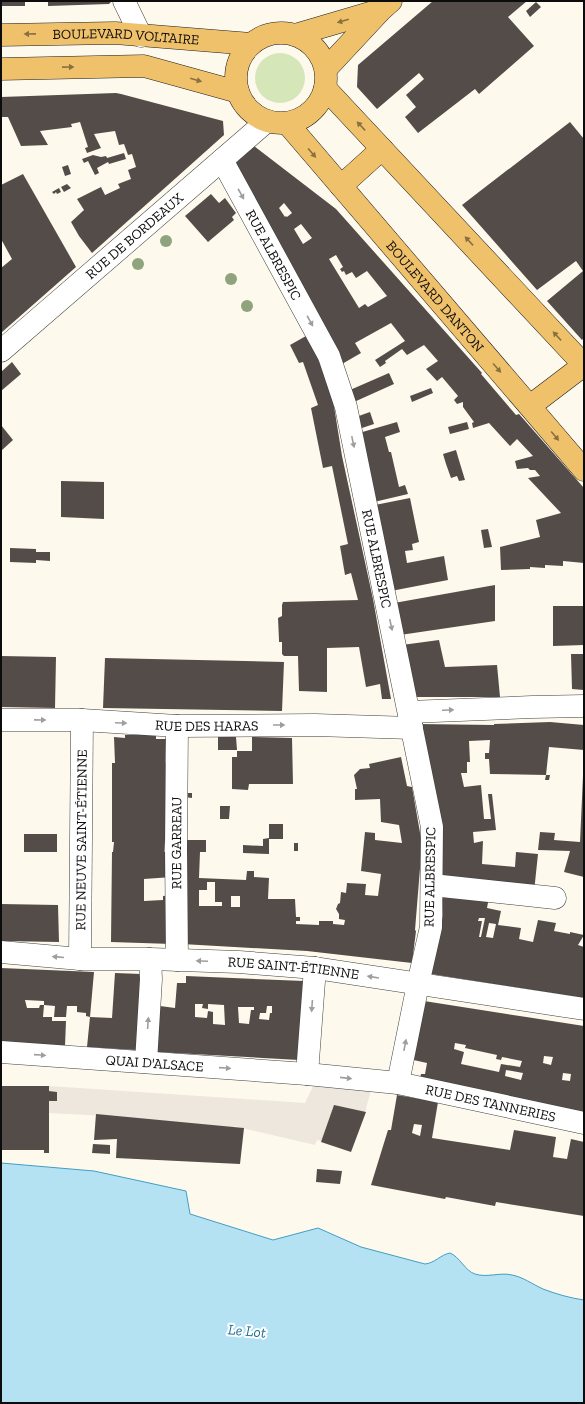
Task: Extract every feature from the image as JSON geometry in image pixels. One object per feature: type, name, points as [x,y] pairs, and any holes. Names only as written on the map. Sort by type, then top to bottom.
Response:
[{"type":"main road","points":[[295,35],[386,6]]},
{"type":"main road","points":[[326,79],[386,6]]},
{"type":"main road","points":[[280,32],[295,35],[306,40],[315,48],[322,58],[326,79],[321,100],[313,110],[301,119],[277,122],[254,114],[244,105],[238,92],[236,79],[237,66],[242,54],[251,44],[264,36],[280,32]]},
{"type":"main road","name":"BOULEVARD VOLTAIRE","points":[[1,35],[115,33],[251,44]]},
{"type":"main road","name":"BOULEVARD VOLTAIRE","points":[[1,69],[144,66],[238,92]]},
{"type":"main road","points":[[326,79],[382,150],[584,365],[530,406]]},
{"type":"main road","name":"BOULEVARD DANTON","points":[[277,122],[341,186],[530,406],[582,464]]},
{"type":"main road","points":[[341,186],[382,150]]},
{"type":"street","points":[[124,1],[141,36]]},
{"type":"street","name":"RUE DE BORDEAUX","points":[[1,351],[222,160],[277,122]]},
{"type":"street","name":"RUE ALBRESPIC","points":[[222,160],[329,356],[346,407],[432,827],[431,927],[415,983],[398,1083]]},
{"type":"street","name":"RUE DES HARAS","points":[[1,720],[82,720],[177,726],[315,725],[410,720],[532,706],[584,706]]},
{"type":"street","name":"RUE NEUVE SAINT-ÉTIENNE","points":[[80,959],[82,720]]},
{"type":"street","name":"RUE GARREAU","points":[[177,726],[177,960]]},
{"type":"street","points":[[432,885],[555,898]]},
{"type":"street","name":"RUE SAINT-ÉTIENNE","points":[[1,952],[80,959],[150,959],[239,962],[315,968],[584,1009]]},
{"type":"street","points":[[146,1062],[151,979],[150,959]]},
{"type":"street","points":[[308,1074],[315,968]]},
{"type":"street","name":"QUAI D'ALSACE","points":[[1,1052],[308,1074],[398,1083]]},
{"type":"street","name":"RUE DES TANNERIES","points":[[398,1083],[584,1123]]},
{"type":"green space","points":[[280,53],[290,55],[298,60],[303,68],[305,78],[303,88],[298,96],[290,101],[280,103],[270,101],[262,96],[257,88],[255,78],[257,68],[262,60],[270,55]]},
{"type":"shaded area","points":[[317,1078],[372,1087],[365,1112],[322,1141],[317,1140],[315,1145],[234,1126],[231,1155],[125,1150],[127,1117],[49,1113],[49,1101],[57,1101],[57,1092],[49,1091],[49,1086],[305,1103]]},
{"type":"water","name":"Le Lot","points":[[1,1163],[94,1171],[186,1191],[190,1214],[273,1240],[318,1228],[361,1247],[425,1264],[450,1253],[454,1255],[468,1270],[475,1274],[512,1275],[524,1279],[548,1291],[584,1300],[584,1403],[1,1403]]},
{"type":"building","points":[[1,1],[25,1],[25,6],[1,6]]},
{"type":"building","points":[[48,1],[112,1],[109,4],[48,6]]},
{"type":"building","points":[[433,1],[527,1],[508,17],[534,46],[479,94],[475,89],[418,133],[405,117],[416,107],[406,95],[424,79],[419,73],[377,109],[357,87],[358,65]]},
{"type":"building","points":[[536,2],[541,7],[530,17],[526,11]]},
{"type":"building","points":[[116,93],[223,121],[224,135],[92,253],[79,236],[71,222],[84,210],[77,199],[101,187],[105,195],[120,188],[118,184],[131,179],[128,170],[136,167],[132,154],[128,155],[124,144],[119,145],[115,131],[94,134],[101,148],[87,153],[85,148],[88,147],[80,122],[71,124],[72,127],[40,131],[48,145],[21,146],[8,117],[1,117],[1,97]]},
{"type":"building","points":[[570,122],[584,139],[584,338],[582,340],[547,301],[583,271],[576,261],[537,290],[462,205]]},
{"type":"building","points":[[254,146],[336,209],[482,373],[481,374],[516,415],[519,414],[584,488],[584,563],[563,561],[563,566],[545,565],[545,568],[530,567],[530,569],[501,570],[500,547],[540,537],[536,520],[561,513],[528,478],[540,476],[535,470],[530,470],[528,468],[517,469],[515,461],[533,456],[517,439],[510,446],[489,423],[473,428],[472,423],[474,422],[463,407],[463,402],[457,404],[454,400],[458,396],[442,377],[437,381],[426,369],[438,361],[424,345],[407,355],[402,349],[385,361],[386,363],[380,367],[375,360],[405,341],[391,323],[355,343],[361,353],[342,364],[236,163]],"holes":[[[284,203],[292,213],[287,217],[285,217],[279,208]],[[301,224],[312,238],[303,244],[294,229]],[[336,255],[343,267],[340,269],[342,272],[344,271],[346,275],[352,272],[356,278],[367,271],[387,296],[368,307],[365,304],[359,308],[329,259]]]},
{"type":"building","points":[[124,153],[126,159],[109,164],[108,162],[97,168],[99,173],[95,175],[88,161],[84,163],[82,159],[93,155],[101,157],[106,156],[107,158]]},
{"type":"building","points":[[68,165],[71,174],[65,176],[62,167]]},
{"type":"building","points":[[23,174],[76,267],[1,333],[1,268],[12,259],[1,239],[1,185]]},
{"type":"building","points":[[67,184],[71,188],[64,192],[61,187]]},
{"type":"building","points":[[59,188],[61,192],[57,194],[56,192],[54,194],[52,192]]},
{"type":"building","points":[[211,194],[219,203],[225,198],[236,213],[232,217],[234,220],[208,242],[185,216]]},
{"type":"building","points":[[306,336],[317,356],[333,400],[342,456],[373,599],[391,699],[382,699],[380,684],[366,687],[359,647],[327,648],[327,692],[299,691],[298,656],[284,656],[282,654],[282,642],[279,642],[278,618],[282,616],[283,602],[358,600],[351,573],[345,575],[340,546],[348,544],[332,466],[323,468],[311,408],[318,405],[303,362],[299,363],[290,345]]},
{"type":"building","points":[[12,362],[21,374],[1,391],[1,372]]},
{"type":"building","points":[[389,373],[394,384],[354,402],[350,390]]},
{"type":"building","points":[[431,388],[433,393],[412,402],[410,396]]},
{"type":"building","points":[[370,412],[374,424],[359,429],[356,417]]},
{"type":"building","points":[[397,422],[400,432],[385,437],[389,452],[391,452],[399,487],[405,485],[408,494],[374,502],[359,433]]},
{"type":"building","points":[[467,422],[469,429],[450,434],[448,427]]},
{"type":"building","points":[[1,425],[13,440],[1,451]]},
{"type":"building","points":[[456,450],[465,480],[459,481],[457,476],[451,478],[443,454]]},
{"type":"building","points":[[61,481],[104,482],[104,519],[61,517]]},
{"type":"building","points":[[410,498],[419,542],[412,544],[413,550],[405,551],[407,563],[444,556],[448,580],[391,591],[375,505]]},
{"type":"building","points":[[488,529],[492,547],[484,548],[481,530]]},
{"type":"building","points":[[10,548],[36,549],[36,552],[50,552],[50,561],[36,560],[36,563],[10,562]]},
{"type":"building","points":[[495,585],[495,621],[400,635],[394,603]]},
{"type":"building","points":[[553,606],[584,606],[584,645],[553,646]]},
{"type":"building","points":[[439,640],[445,667],[497,665],[500,697],[413,697],[402,645]]},
{"type":"building","points":[[571,654],[584,654],[584,690],[572,689]]},
{"type":"building","points":[[1,656],[56,657],[55,708],[1,707]]},
{"type":"building","points":[[105,658],[284,662],[282,711],[103,708]]},
{"type":"building","points":[[550,722],[584,725],[584,750],[549,747],[546,775],[490,774],[489,759],[485,759],[485,753],[489,753],[490,740],[469,741],[470,762],[467,762],[467,773],[461,773],[464,787],[481,785],[484,819],[491,819],[488,794],[492,794],[496,830],[473,832],[474,843],[483,841],[482,864],[515,867],[516,852],[538,854],[534,892],[443,882],[418,724],[494,725]]},
{"type":"building","points":[[125,735],[156,735],[156,739],[166,739],[165,763],[168,764],[166,840],[164,852],[172,852],[172,877],[144,879],[144,901],[163,900],[163,896],[172,895],[172,944],[111,942],[112,852],[114,842],[112,842],[112,763],[115,763],[114,737],[125,738]]},
{"type":"building","points":[[218,737],[236,737],[237,750],[218,750]]},
{"type":"building","points":[[252,737],[292,738],[293,784],[249,784],[248,790],[232,789],[232,757],[237,757],[237,751],[252,751]]},
{"type":"building","points":[[401,757],[407,786],[412,787],[422,844],[416,931],[412,963],[307,951],[182,944],[182,840],[206,840],[206,852],[200,852],[199,878],[246,880],[247,871],[254,871],[254,877],[269,878],[268,899],[295,899],[296,917],[300,917],[300,921],[296,921],[296,924],[319,925],[319,921],[333,921],[333,924],[344,925],[345,920],[339,919],[339,914],[336,909],[340,903],[341,892],[346,893],[347,883],[366,884],[365,895],[378,896],[381,874],[361,871],[365,832],[375,833],[375,840],[402,843],[399,825],[381,822],[380,799],[355,800],[355,789],[357,789],[354,775],[360,769],[370,768],[369,764]],"holes":[[[207,882],[215,882],[215,902],[222,902],[222,906],[199,906],[199,890],[207,890]],[[231,896],[240,896],[240,907],[231,907]]]},
{"type":"building","points":[[546,775],[550,775],[549,780],[545,780]]},
{"type":"building","points":[[583,776],[584,877],[564,872],[570,851],[538,850],[540,832],[555,833],[554,840],[580,842]]},
{"type":"building","points":[[185,793],[192,793],[192,798],[184,797]]},
{"type":"building","points":[[220,806],[230,806],[229,819],[220,819]]},
{"type":"building","points":[[269,824],[283,824],[283,839],[269,839],[269,854],[243,853],[243,845],[263,846],[263,839],[269,838]]},
{"type":"building","points":[[24,834],[57,834],[57,852],[24,852]]},
{"type":"building","points":[[294,843],[298,843],[298,851],[294,851]]},
{"type":"building","points":[[442,891],[489,897],[487,908],[501,911],[498,925],[521,928],[519,939],[533,942],[538,920],[556,923],[554,931],[584,935],[578,945],[584,947],[584,998],[431,974],[443,915]],"holes":[[[479,918],[485,918],[481,937],[479,937],[482,921],[478,921]],[[489,923],[496,924],[493,938],[486,937]]]},
{"type":"building","points":[[1,904],[58,905],[59,942],[1,941]]},
{"type":"building","points":[[1,968],[94,972],[90,1017],[86,1016],[86,1013],[77,1012],[77,1006],[67,1006],[66,1017],[54,1017],[55,1006],[44,1005],[43,1017],[52,1017],[52,1021],[66,1021],[65,1046],[1,1042]],"holes":[[[25,1000],[44,1001],[44,1005],[40,1005],[39,1008],[27,1008]]]},
{"type":"building","points":[[115,973],[141,974],[136,1050],[87,1047],[90,1017],[112,1018]]},
{"type":"building","points":[[186,976],[304,981],[299,1060],[157,1052],[160,1006],[175,1008],[177,983],[186,983]],"holes":[[[195,1004],[203,1004],[202,1008],[208,1009],[208,1004],[224,1005],[225,1025],[213,1024],[213,1012],[208,1011],[207,1018],[195,1017]],[[267,1006],[272,1006],[272,1013],[270,1013],[269,1020],[259,1019],[260,1013],[266,1013]],[[238,1007],[254,1007],[254,1010],[251,1010],[249,1024],[239,1023]]]},
{"type":"building","points":[[424,1001],[584,1026],[584,1113],[420,1078],[421,1074],[425,1074],[427,1063],[409,1059]],"holes":[[[455,1043],[466,1045],[465,1048],[497,1055],[496,1059],[501,1060],[502,1057],[522,1061],[520,1067],[501,1064],[499,1072],[461,1064],[464,1052],[454,1049]],[[544,1056],[553,1057],[551,1065],[543,1063]],[[506,1070],[523,1073],[521,1080],[505,1076]],[[563,1073],[571,1074],[570,1081],[562,1080]]]},
{"type":"building","points":[[1,1086],[49,1086],[49,1091],[57,1092],[57,1101],[49,1101],[49,1153],[44,1153],[44,1150],[1,1150]]},
{"type":"building","points":[[397,1095],[438,1102],[432,1138],[510,1150],[514,1130],[556,1137],[553,1157],[567,1159],[571,1139],[584,1142],[584,1216],[496,1202],[495,1206],[446,1197],[445,1199],[371,1185],[388,1130],[391,1130]],"holes":[[[414,1124],[422,1125],[420,1136],[412,1133]]]},
{"type":"building","points":[[334,1105],[366,1112],[351,1152],[321,1142]]},
{"type":"building","points":[[96,1114],[244,1128],[240,1164],[116,1158],[117,1139],[94,1140]]},
{"type":"building","points":[[93,1144],[110,1145],[110,1154],[92,1153]]},
{"type":"building","points":[[317,1169],[342,1171],[340,1184],[316,1182]]}]
